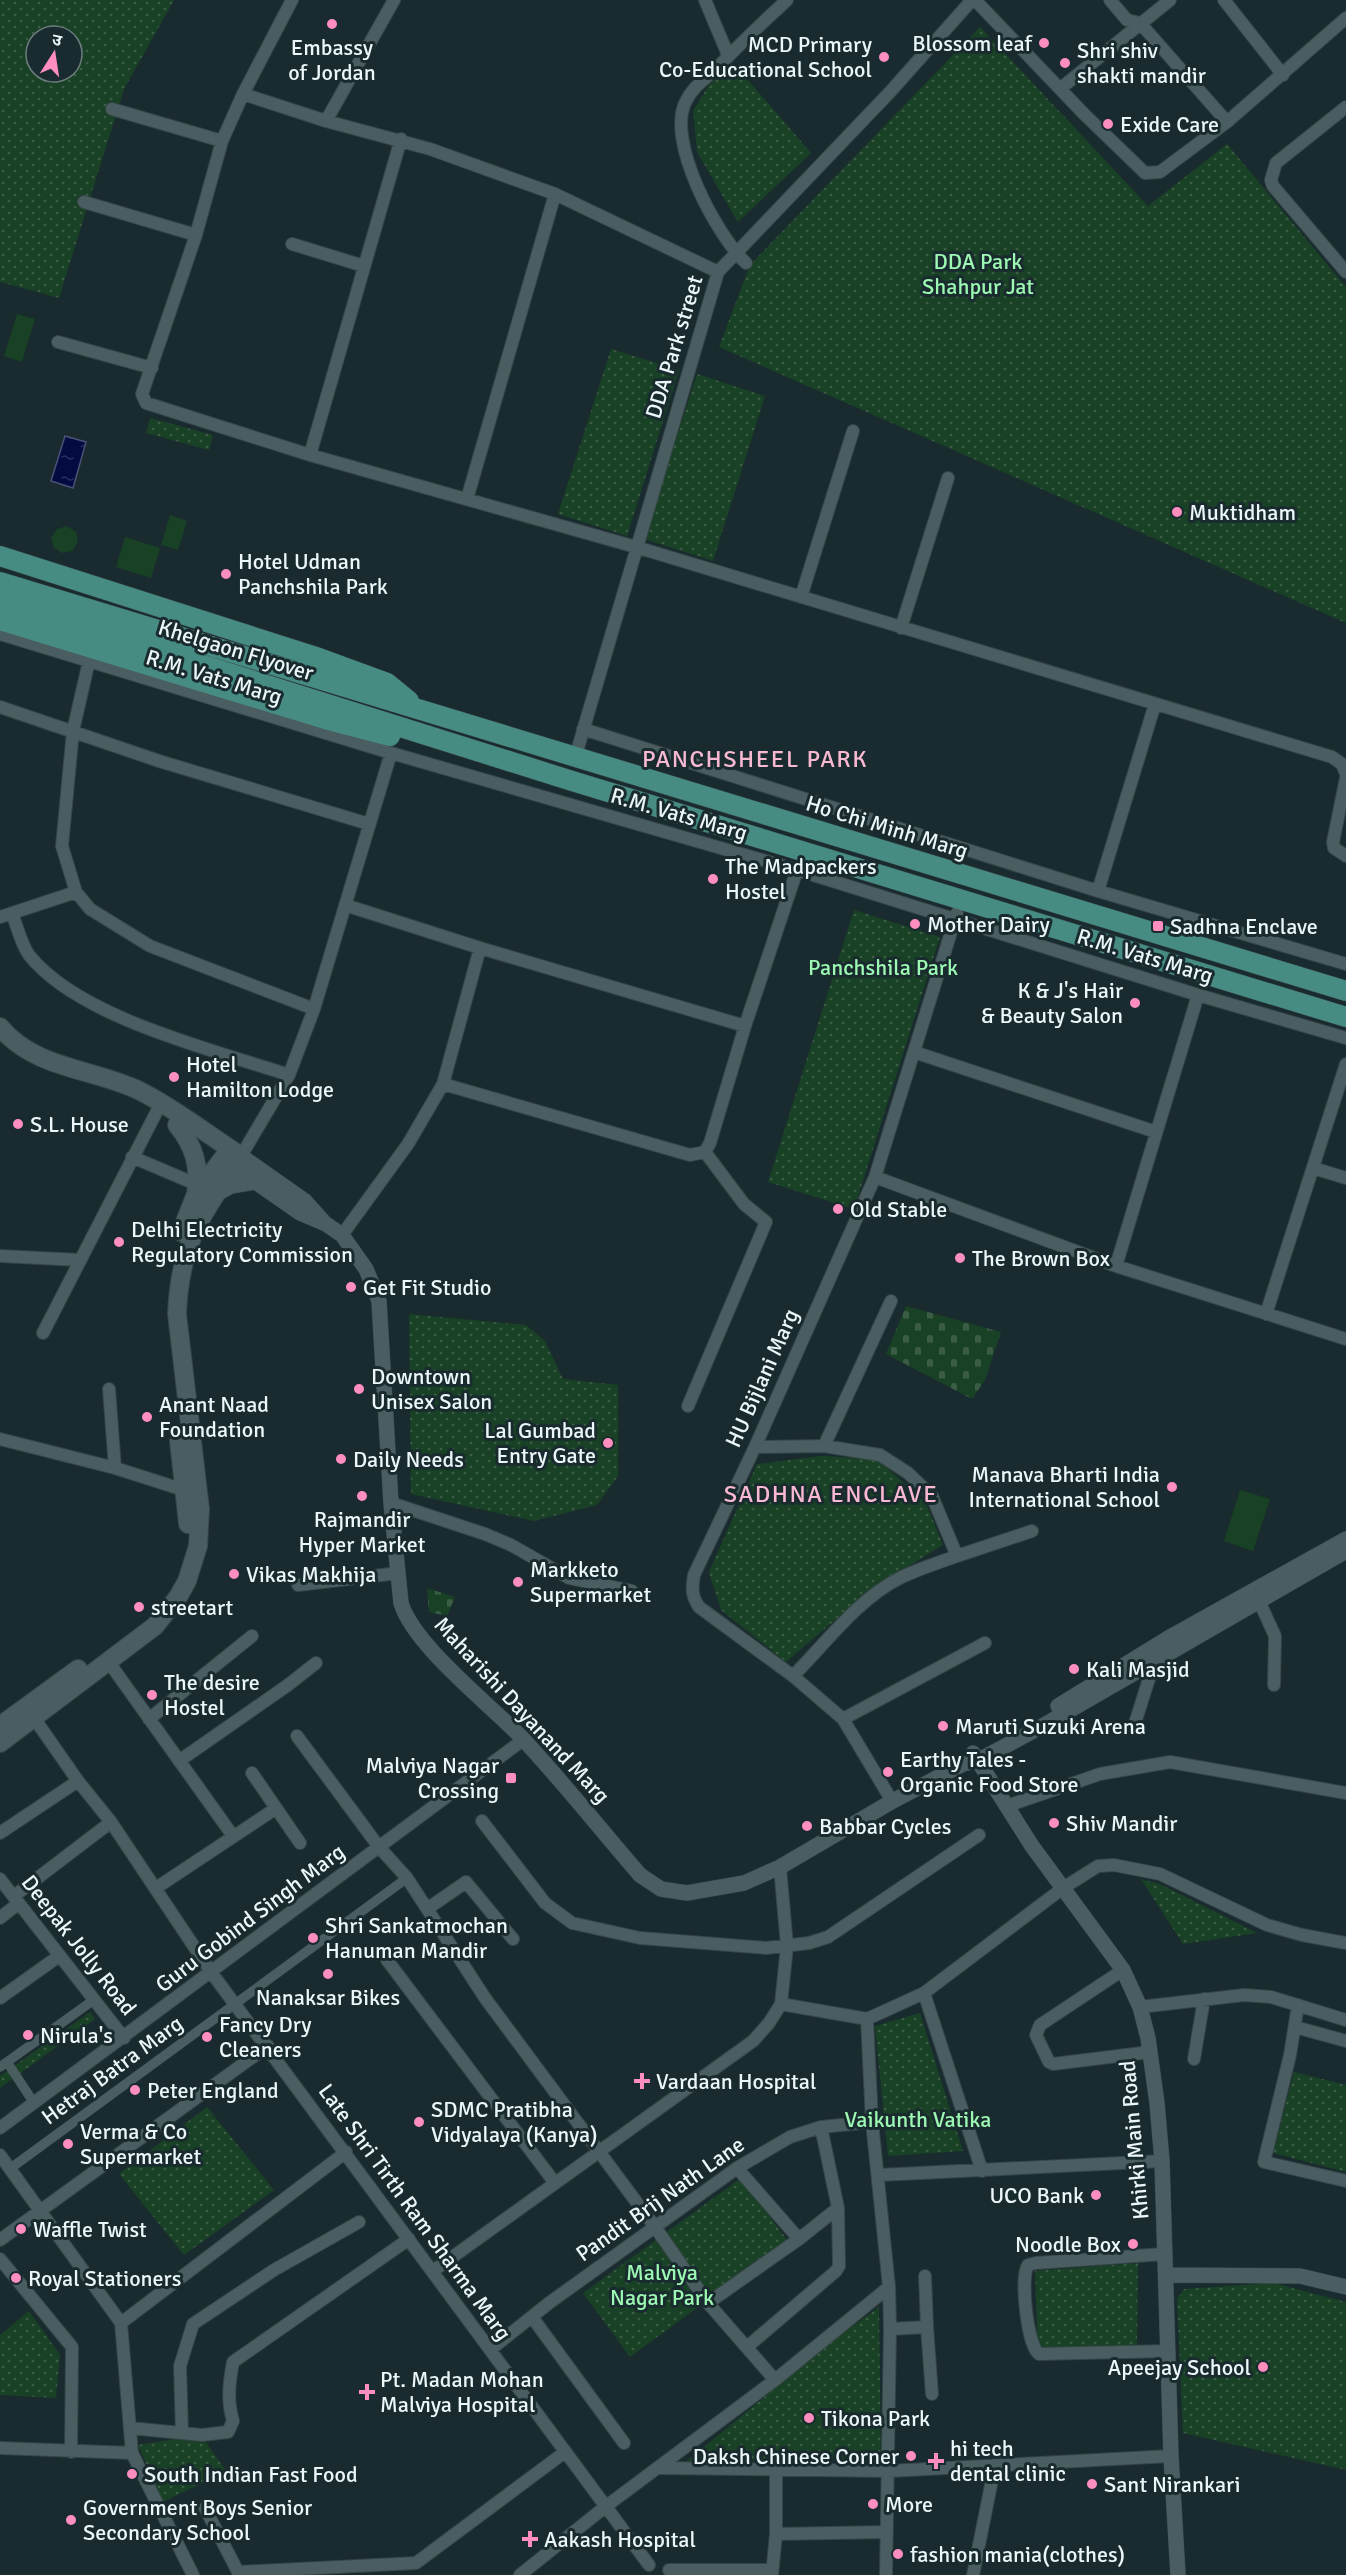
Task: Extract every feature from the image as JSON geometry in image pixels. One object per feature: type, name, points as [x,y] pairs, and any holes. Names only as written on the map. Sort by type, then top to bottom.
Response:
[{"type":"main road","points":[[0,556],[326,661],[387,683],[416,706]]},
{"type":"main road","name":"Khelgaon Flyover","points":[[0,582],[416,706]]},
{"type":"main road","name":"Khelgaon Flyover","points":[[0,601],[457,745]]},
{"type":"main road","points":[[0,620],[325,720],[418,744],[457,745],[1346,1017]]},
{"type":"main road","name":"Ho Chi Minh Marg","points":[[416,706],[575,758],[1346,992]]},
{"type":"main road","name":"Maharishi Dayanand Marg","points":[[0,1028],[15,1042],[40,1058],[67,1068],[102,1076],[142,1092],[232,1158]]},
{"type":"main road","name":"Maharishi Dayanand Marg","points":[[0,1041],[17,1055],[40,1068],[112,1088],[157,1111],[232,1158]]},
{"type":"main road","points":[[0,1743],[155,1626],[168,1612],[187,1581],[198,1546],[200,1509],[177,1314],[178,1289],[203,1192],[193,1148],[177,1125]]},
{"type":"main road","points":[[0,1726],[146,1620],[158,1607],[177,1577],[187,1543],[188,1525],[168,1313],[175,1252],[184,1223],[203,1192],[232,1158]]},
{"type":"street","points":[[292,0],[243,94],[222,141],[196,235],[142,394],[146,403],[310,455],[636,547],[1332,757],[1342,764],[1346,776],[1334,842],[1334,848],[1346,856]]},
{"type":"street","points":[[326,121],[394,0]]},
{"type":"street","points":[[705,0],[728,50],[728,55]]},
{"type":"street","points":[[746,263],[736,254],[716,225],[693,179],[683,143],[682,125],[685,102],[700,81],[717,68],[787,0]]},
{"type":"street","name":"DDA Park street","points":[[575,758],[718,272],[890,92],[974,0],[1084,114],[1145,173],[1150,174],[1160,172],[1227,122],[1346,18]]},
{"type":"street","points":[[1110,0],[1127,20],[1140,23],[1227,122]]},
{"type":"street","points":[[1061,88],[1170,0]]},
{"type":"street","points":[[1224,0],[1283,75]]},
{"type":"street","points":[[243,94],[326,121],[401,139],[555,195],[718,272]]},
{"type":"street","points":[[1346,107],[1276,163],[1271,180],[1273,186],[1346,272]]},
{"type":"street","points":[[112,109],[222,141]]},
{"type":"street","points":[[310,455],[401,139]]},
{"type":"street","points":[[467,500],[555,195]]},
{"type":"street","points":[[84,202],[196,235]]},
{"type":"street","points":[[292,244],[364,266]]},
{"type":"street","points":[[58,342],[152,368]]},
{"type":"street","points":[[801,597],[853,431]]},
{"type":"street","points":[[901,627],[948,478]]},
{"type":"street","name":"R.M. Vats Marg","points":[[0,634],[391,753],[797,870],[1198,995],[1346,1038]]},
{"type":"street","points":[[89,660],[73,731],[62,846],[76,892],[90,909],[150,946],[314,1009]]},
{"type":"street","points":[[1098,891],[1155,704]]},
{"type":"street","points":[[0,707],[159,761],[369,824]]},
{"type":"street","points":[[583,729],[1098,891],[1346,964]]},
{"type":"street","points":[[232,1158],[289,1075],[314,1009],[391,753]]},
{"type":"street","points":[[443,1084],[690,1155],[705,1152],[710,1143],[745,1026],[797,870]]},
{"type":"street","points":[[76,892],[6,915],[27,953],[58,982],[112,1014],[175,1038],[289,1075]]},
{"type":"street","name":"HU Bijlani Marg","points":[[892,1801],[843,1719],[793,1676],[699,1607],[693,1598],[694,1575],[755,1447],[875,1177],[961,900]]},
{"type":"street","points":[[345,905],[480,948],[745,1026]]},
{"type":"street","points":[[342,1235],[408,1144],[443,1084],[480,948]]},
{"type":"street","points":[[1116,1266],[1198,995]]},
{"type":"street","points":[[914,1052],[1156,1132]]},
{"type":"street","points":[[1266,1314],[1346,1064]]},
{"type":"street","points":[[43,1333],[157,1111]]},
{"type":"street","points":[[688,1406],[766,1222],[744,1204],[705,1152]]},
{"type":"street","points":[[132,1157],[203,1192],[255,1182]]},
{"type":"street","name":"Maharishi Dayanand Marg","points":[[232,1158],[255,1182],[300,1213],[326,1224],[342,1235],[366,1269],[379,1301],[391,1503],[401,1604],[412,1627],[523,1740],[640,1875],[660,1889],[687,1893],[715,1890],[744,1883],[780,1867],[892,1801],[1154,1663],[1346,1551]]},
{"type":"street","name":"Maharishi Dayanand Marg","points":[[232,1158],[304,1201],[326,1224]]},
{"type":"street","points":[[1313,1168],[1346,1178]]},
{"type":"street","points":[[875,1177],[1116,1266],[1346,1339]]},
{"type":"street","points":[[0,1256],[80,1260]]},
{"type":"street","points":[[824,1446],[891,1301]]},
{"type":"street","points":[[109,1389],[115,1468]]},
{"type":"street","points":[[0,1439],[115,1468],[184,1490]]},
{"type":"street","points":[[755,1447],[824,1446],[880,1455],[908,1473],[932,1496],[957,1556]]},
{"type":"street","points":[[391,1503],[485,1534],[511,1545],[569,1578],[632,1591]]},
{"type":"street","points":[[793,1676],[864,1604],[900,1578],[1032,1531]]},
{"type":"street","name":"Maharishi Dayanand Marg","points":[[971,1759],[1170,1637],[1346,1539]]},
{"type":"street","points":[[298,1585],[399,1573]]},
{"type":"street","points":[[1259,1601],[1275,1636],[1274,1685]]},
{"type":"street","points":[[149,1719],[252,1636]]},
{"type":"street","points":[[843,1719],[985,1642]]},
{"type":"street","points":[[108,1661],[233,1836]]},
{"type":"street","points":[[179,1761],[316,1663]]},
{"type":"street","points":[[1135,1724],[1154,1663]]},
{"type":"street","name":"Late Shri Tirth Ram Sharma Marg","points":[[34,1718],[111,1822],[211,1972],[268,2046],[649,2565]]},
{"type":"street","points":[[297,1736],[379,1847],[407,1878],[485,1998],[655,2227],[708,2303],[775,2380]]},
{"type":"street","name":"Guru Gobind Singh Marg","points":[[0,2128],[523,1740]]},
{"type":"street","name":"Khirki Main Road","points":[[971,1759],[1123,1970],[1140,2007],[1150,2052],[1162,2161],[1171,2456],[1178,2575]]},
{"type":"street","points":[[1007,1806],[1100,1774],[1170,1762],[1346,1793]]},
{"type":"street","points":[[252,1773],[300,1843]]},
{"type":"street","points":[[0,1833],[78,1780]]},
{"type":"street","points":[[156,1888],[275,1809]]},
{"type":"street","points":[[482,1821],[546,1903],[572,1923],[640,1938],[766,1947],[787,1946],[828,1937],[979,1835]]},
{"type":"street","points":[[0,1917],[17,1900],[111,1822]]},
{"type":"street","points":[[781,2004],[867,2019],[924,1993],[1063,1888],[1098,1866],[1114,1864],[1160,1874],[1267,1925],[1302,1935],[1346,1943]]},
{"type":"street","points":[[433,2271],[753,2041],[769,2023],[781,2004],[787,1946],[780,1867]]},
{"type":"street","name":"Hetraj Batra Marg","points":[[11,2168],[237,2005],[407,1878]]},
{"type":"street","name":"Deepak Jolly Road","points":[[0,1879],[124,2038]]},
{"type":"street","points":[[427,1909],[466,1882],[513,1939]]},
{"type":"street","points":[[0,1998],[59,1956]]},
{"type":"street","points":[[387,1960],[555,2183]]},
{"type":"street","points":[[1123,1970],[1040,2025],[1036,2035],[1049,2062],[1053,2064],[1150,2052]]},
{"type":"street","points":[[924,1993],[982,2171]]},
{"type":"street","points":[[1140,2007],[1244,1995],[1271,1997],[1346,2020]]},
{"type":"street","points":[[34,2103],[4,2065],[95,1999]]},
{"type":"street","points":[[1194,2059],[1204,1999]]},
{"type":"street","points":[[1298,2005],[1264,2162],[1346,2181]]},
{"type":"street","points":[[867,2019],[872,2122],[889,2287],[889,2471],[886,2575]]},
{"type":"street","points":[[1295,2027],[1346,2041]]},
{"type":"street","points":[[0,2240],[268,2046]]},
{"type":"street","name":"Pandit Brij Nath Lane","points":[[490,2350],[737,2168],[790,2136],[821,2127],[872,2122]]},
{"type":"street","points":[[747,2347],[836,2271],[838,2265],[838,2208],[821,2127]]},
{"type":"street","points":[[122,2323],[346,2152]]},
{"type":"street","points":[[0,2156],[11,2168],[122,2323],[132,2453],[193,2575]]},
{"type":"street","points":[[879,2175],[1162,2161]]},
{"type":"street","points":[[737,2168],[799,2239]]},
{"type":"street","points":[[708,2303],[799,2239],[838,2208]]},
{"type":"street","points":[[182,2433],[180,2366],[193,2324],[274,2270],[360,2222]]},
{"type":"street","points":[[130,2428],[202,2435],[228,2432],[233,2421],[229,2408],[233,2362],[409,2239]]},
{"type":"street","points":[[1164,2254],[1036,2263],[1028,2265],[1023,2276],[1031,2344],[1039,2354],[1168,2351]]},
{"type":"street","points":[[0,2259],[72,2347],[71,2452]]},
{"type":"street","points":[[1166,2275],[1300,2276],[1346,2287]]},
{"type":"street","points":[[924,2276],[932,2394]]},
{"type":"street","points":[[520,2575],[605,2507],[775,2380],[889,2287]]},
{"type":"street","points":[[532,2317],[624,2443]]},
{"type":"street","points":[[890,2330],[927,2327]]},
{"type":"street","points":[[0,2448],[132,2453]]},
{"type":"street","points":[[205,2508],[238,2572],[416,2563],[565,2452]]},
{"type":"street","points":[[660,2468],[889,2471],[1171,2456]]},
{"type":"street","points":[[973,2575],[994,2465]]},
{"type":"street","points":[[669,2570],[772,2573],[776,2534],[776,2471]]},
{"type":"street","points":[[776,2534],[887,2532]]},
{"type":"green space","points":[[0,0],[174,0],[124,89],[59,298],[0,282]]},
{"type":"green space","name":"DDA Park Shahpur Jat","points":[[980,27],[1148,206],[1227,144],[1346,287],[1346,623],[719,347],[750,265]]},
{"type":"green space","points":[[734,64],[811,153],[738,222],[697,152],[693,111],[709,85]]},
{"type":"green space","points":[[17,314],[35,319],[22,362],[4,356]]},
{"type":"green space","points":[[611,349],[679,370],[627,536],[558,514]]},
{"type":"green space","points":[[697,374],[765,396],[713,561],[644,539]]},
{"type":"green space","points":[[150,418],[213,435],[209,450],[146,433]]},
{"type":"green space","points":[[170,515],[187,521],[178,550],[161,545]]},
{"type":"green space","points":[[67,526],[76,532],[78,542],[72,551],[62,553],[54,548],[51,538],[57,529]]},
{"type":"green space","points":[[125,537],[160,548],[151,578],[116,567]]},
{"type":"green space","name":"Panchshila Park","points":[[854,910],[940,937],[854,1209],[768,1182]]},
{"type":"green space","points":[[906,1306],[1001,1332],[985,1380],[972,1399],[886,1354]]},
{"type":"green space","points":[[409,1314],[526,1325],[545,1341],[563,1379],[618,1385],[618,1476],[597,1505],[534,1521],[411,1494]]},
{"type":"green space","points":[[821,1456],[877,1459],[926,1503],[943,1545],[870,1590],[786,1662],[721,1610],[709,1572],[757,1464]]},
{"type":"green space","points":[[1240,1490],[1270,1499],[1253,1551],[1224,1541]]},
{"type":"green space","points":[[427,1588],[455,1597],[447,1616],[429,1612]]},
{"type":"green space","points":[[1141,1879],[1162,1885],[1257,1933],[1183,1944]]},
{"type":"green space","points":[[90,2012],[95,2019],[0,2088],[0,2076]]},
{"type":"green space","name":"Vaikunth Vatika","points":[[920,2013],[963,2151],[888,2156],[875,2026]]},
{"type":"green space","points":[[1294,2072],[1346,2085],[1346,2172],[1273,2153]]},
{"type":"green space","points":[[207,2107],[274,2190],[184,2255],[119,2174]]},
{"type":"green space","name":"Malviya Nagar Park","points":[[741,2178],[788,2241],[630,2357],[583,2293]]},
{"type":"green space","points":[[1138,2263],[1137,2345],[1038,2352],[1035,2271]]},
{"type":"green space","points":[[1273,2283],[1346,2302],[1346,2470],[1183,2433],[1177,2299],[1184,2289]]},
{"type":"green space","name":"Tikona Park","points":[[879,2307],[881,2459],[687,2461],[830,2343]]},
{"type":"green space","points":[[29,2311],[60,2355],[56,2398],[0,2395],[0,2335]]},
{"type":"green space","points":[[201,2435],[226,2471],[163,2502],[138,2445]]},
{"type":"water","points":[[65,436],[86,442],[73,488],[51,481]]},
{"type":"place","name":"Embassy of Jordan","points":[[332,24]]},
{"type":"place","name":"Blossom leaf","points":[[1044,43]]},
{"type":"place","name":"MCD Primary Co-Educational School","points":[[884,57]]},
{"type":"place","name":"Shri shiv shakti mandir","points":[[1065,63]]},
{"type":"place","name":"Exide Care","points":[[1108,124]]},
{"type":"place","name":"Muktidham","points":[[1177,512]]},
{"type":"place","name":"Hotel Udman Panchshila Park","points":[[226,574]]},
{"type":"place","name":"The Madpackers Hostel","points":[[713,879]]},
{"type":"place","name":"Mother Dairy","points":[[915,924]]},
{"type":"place","name":"Sadhna Enclave","points":[[1158,926]]},
{"type":"place","name":"K & J's Hair & Beauty Salon","points":[[1135,1003]]},
{"type":"place","name":"Hotel Hamilton Lodge","points":[[174,1077]]},
{"type":"place","name":"S.L. House","points":[[18,1124]]},
{"type":"place","name":"Old Stable","points":[[838,1209]]},
{"type":"place","name":"Delhi Electricity Regulatory Commission","points":[[119,1242]]},
{"type":"place","name":"The Brown Box","points":[[960,1258]]},
{"type":"place","name":"Get Fit Studio","points":[[351,1287]]},
{"type":"place","name":"Downtown Unisex Salon","points":[[359,1389]]},
{"type":"place","name":"Anant Naad Foundation","points":[[147,1417]]},
{"type":"place","name":"Lal Gumbad Entry Gate","points":[[608,1443]]},
{"type":"place","name":"Daily Needs","points":[[341,1459]]},
{"type":"place","name":"Manava Bharti India International School","points":[[1172,1487]]},
{"type":"place","name":"Rajmandir Hyper Market","points":[[362,1496]]},
{"type":"place","name":"Vikas Makhija","points":[[234,1574]]},
{"type":"place","name":"Markketo Supermarket","points":[[518,1582]]},
{"type":"place","name":"streetart","points":[[139,1607]]},
{"type":"place","name":"Kali Masjid","points":[[1074,1669]]},
{"type":"place","name":"The desire Hostel","points":[[152,1695]]},
{"type":"place","name":"Maruti Suzuki Arena","points":[[943,1726]]},
{"type":"place","name":"Earthy Tales - Organic Food Store","points":[[888,1772]]},
{"type":"place","name":"Malviya Nagar Crossing","points":[[511,1778]]},
{"type":"place","name":"Shiv Mandir","points":[[1054,1823]]},
{"type":"place","name":"Babbar Cycles","points":[[807,1826]]},
{"type":"place","name":"Shri Sankatmochan Hanuman Mandir","points":[[313,1938]]},
{"type":"place","name":"Nanaksar Bikes","points":[[328,1974]]},
{"type":"place","name":"Nirula's","points":[[28,2035]]},
{"type":"place","name":"Fancy Dry Cleaners","points":[[207,2037]]},
{"type":"place","name":"Vardaan Hospital","points":[[642,2081]]},
{"type":"place","name":"Peter England","points":[[135,2090]]},
{"type":"place","name":"SDMC Pratibha Vidyalaya (Kanya)","points":[[419,2122]]},
{"type":"place","name":"Verma & Co Supermarket","points":[[68,2144]]},
{"type":"place","name":"UCO Bank","points":[[1096,2195]]},
{"type":"place","name":"Waffle Twist","points":[[21,2229]]},
{"type":"place","name":"Noodle Box","points":[[1133,2244]]},
{"type":"place","name":"Royal Stationers","points":[[16,2278]]},
{"type":"place","name":"Apeejay School","points":[[1263,2367]]},
{"type":"place","name":"Pt. Madan Mohan Malviya Hospital","points":[[367,2392]]},
{"type":"place","name":"Tikona Park","points":[[809,2418]]},
{"type":"place","name":"Daksh Chinese Corner","points":[[911,2456]]},
{"type":"place","name":"hi tech dental clinic","points":[[936,2461]]},
{"type":"place","name":"South Indian Fast Food","points":[[132,2474]]},
{"type":"place","name":"Sant Nirankari","points":[[1092,2484]]},
{"type":"place","name":"More","points":[[873,2504]]},
{"type":"place","name":"Government Boys Senior Secondary School","points":[[71,2520]]},
{"type":"place","name":"Aakash Hospital","points":[[530,2539]]},
{"type":"place","name":"fashion mania(clothes)","points":[[898,2554]]},
{"type":"district","name":"PANCHSHEEL PARK","points":[[755,759]]},
{"type":"district","name":"SADHNA ENCLAVE","points":[[831,1494]]}]
